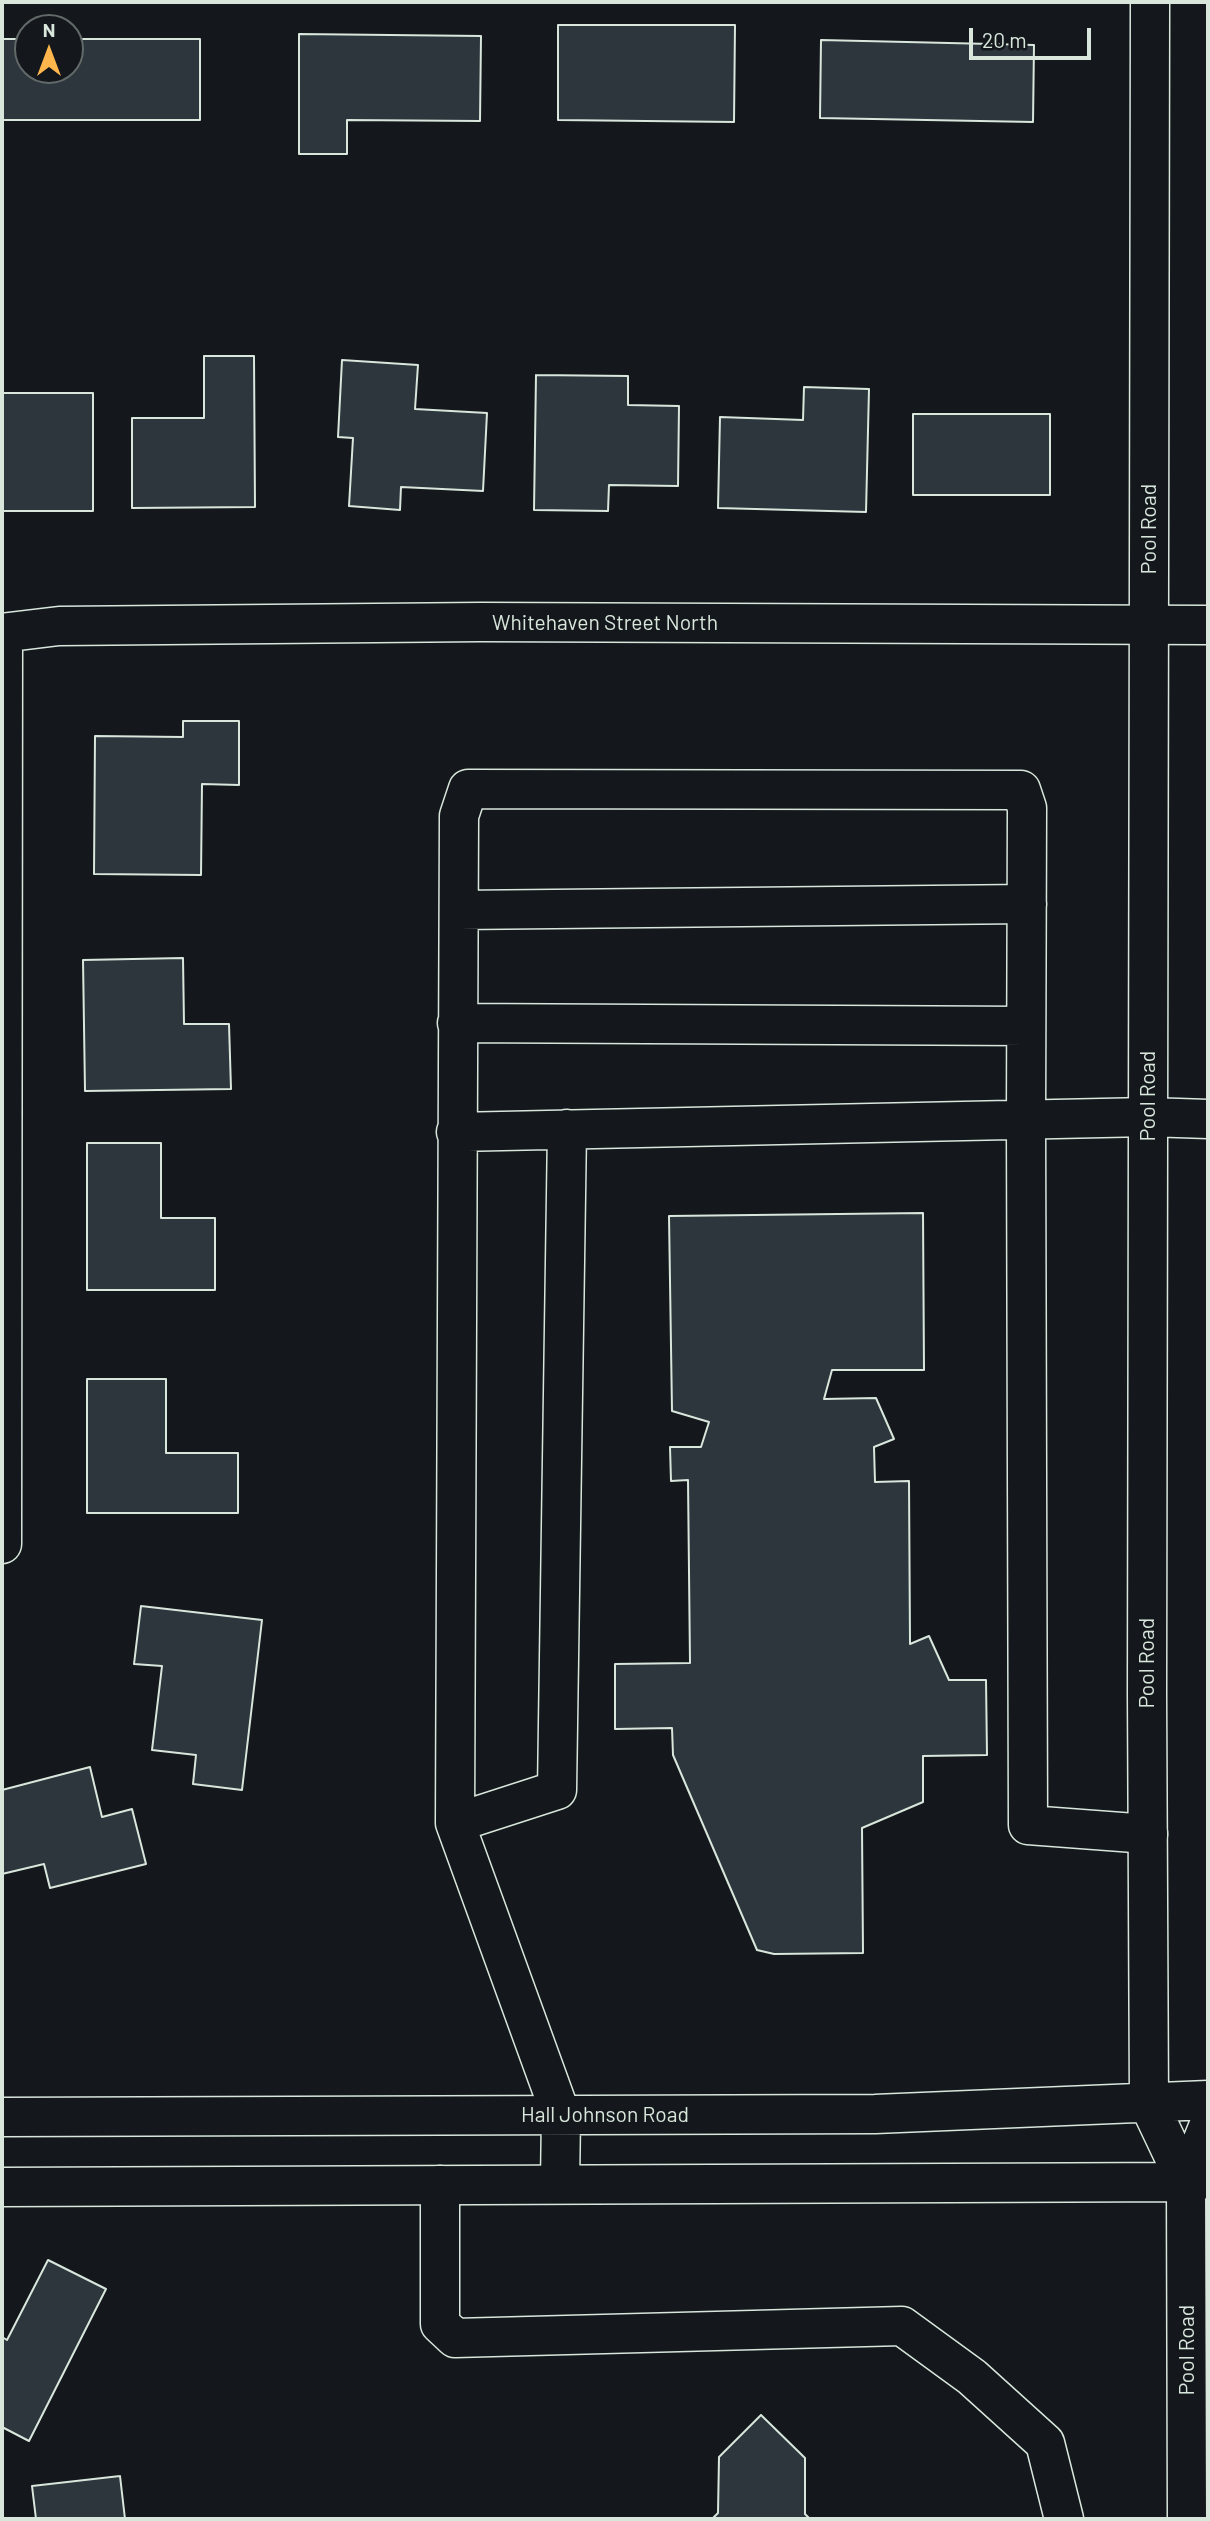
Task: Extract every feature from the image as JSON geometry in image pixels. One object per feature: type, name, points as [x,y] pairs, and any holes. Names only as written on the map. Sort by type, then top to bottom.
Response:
[{"type":"main road","name":"Pool Road","points":[[1150,2],[1149,2105],[1197,2180]]},
{"type":"main road","name":"Whitehaven Street North","points":[[2,633],[59,626],[454,623],[1208,625]]},
{"type":"main road","points":[[2,633],[2,1544]]},
{"type":"main road","points":[[561,2184],[561,2115],[455,1823],[459,816],[468,789],[1021,790],[1027,808],[1028,1825],[1148,1834]]},
{"type":"main road","points":[[458,910],[1027,904]]},
{"type":"main road","points":[[457,1023],[1026,1026]]},
{"type":"main road","points":[[456,1132],[1148,1117],[1208,1119]]},
{"type":"main road","points":[[455,1823],[557,1790],[567,1129]]},
{"type":"main road","name":"Hall Johnson Road","points":[[2,2117],[875,2114],[1208,2101]]},
{"type":"main road","name":"Pool Road","points":[[1187,2519],[1197,2180],[1208,2127]]},
{"type":"main road","points":[[2,2187],[1197,2180]]},
{"type":"main road","points":[[440,2185],[440,2324],[454,2338],[902,2326],[972,2377],[1045,2443],[1064,2519]]},
{"type":"building","points":[[558,25],[735,25],[734,122],[558,120]]},
{"type":"building","points":[[299,34],[481,36],[480,121],[347,120],[347,154],[299,154]]},
{"type":"building","points":[[2,39],[14,39],[14,84],[84,84],[84,39],[200,39],[200,120],[2,120]]},
{"type":"building","points":[[821,40],[1034,45],[1033,122],[820,118]]},
{"type":"building","points":[[204,356],[254,356],[255,507],[132,508],[132,418],[204,418]]},
{"type":"building","points":[[342,360],[418,365],[415,409],[487,413],[483,491],[401,487],[400,510],[349,506],[353,438],[338,437]]},
{"type":"building","points":[[536,375],[628,376],[628,405],[679,406],[678,486],[609,485],[608,511],[534,510]]},
{"type":"building","points":[[804,387],[869,389],[866,512],[718,508],[720,417],[803,420]]},
{"type":"building","points":[[2,393],[93,393],[93,511],[2,511]]},
{"type":"building","points":[[913,414],[1050,414],[1050,495],[913,495]]},
{"type":"building","points":[[183,721],[239,721],[239,785],[202,784],[201,875],[94,874],[95,736],[183,737]]},
{"type":"building","points":[[183,958],[184,1024],[229,1024],[231,1089],[85,1091],[83,960]]},
{"type":"building","points":[[87,1143],[161,1143],[161,1218],[215,1218],[215,1290],[87,1290]]},
{"type":"building","points":[[923,1213],[924,1370],[832,1370],[824,1399],[876,1398],[894,1439],[874,1447],[875,1482],[909,1481],[910,1644],[929,1636],[949,1680],[986,1680],[987,1755],[923,1756],[923,1802],[862,1828],[863,1953],[774,1954],[757,1950],[673,1755],[672,1728],[615,1729],[615,1664],[690,1663],[688,1480],[671,1481],[670,1447],[701,1447],[709,1422],[672,1411],[669,1216]]},
{"type":"building","points":[[87,1379],[166,1379],[166,1453],[238,1453],[238,1513],[87,1513]]},
{"type":"building","points":[[141,1606],[262,1620],[242,1790],[193,1784],[196,1755],[152,1750],[162,1666],[134,1664]]},
{"type":"building","points":[[90,1767],[102,1817],[132,1809],[146,1864],[50,1888],[44,1864],[2,1874],[2,1790]]},
{"type":"building","points":[[48,2260],[106,2289],[29,2441],[2,2427],[2,2337],[7,2340]]},
{"type":"building","points":[[761,2415],[805,2458],[805,2514],[810,2519],[712,2519],[718,2513],[719,2457]]},
{"type":"building","points":[[120,2476],[125,2519],[36,2519],[32,2486]]}]
